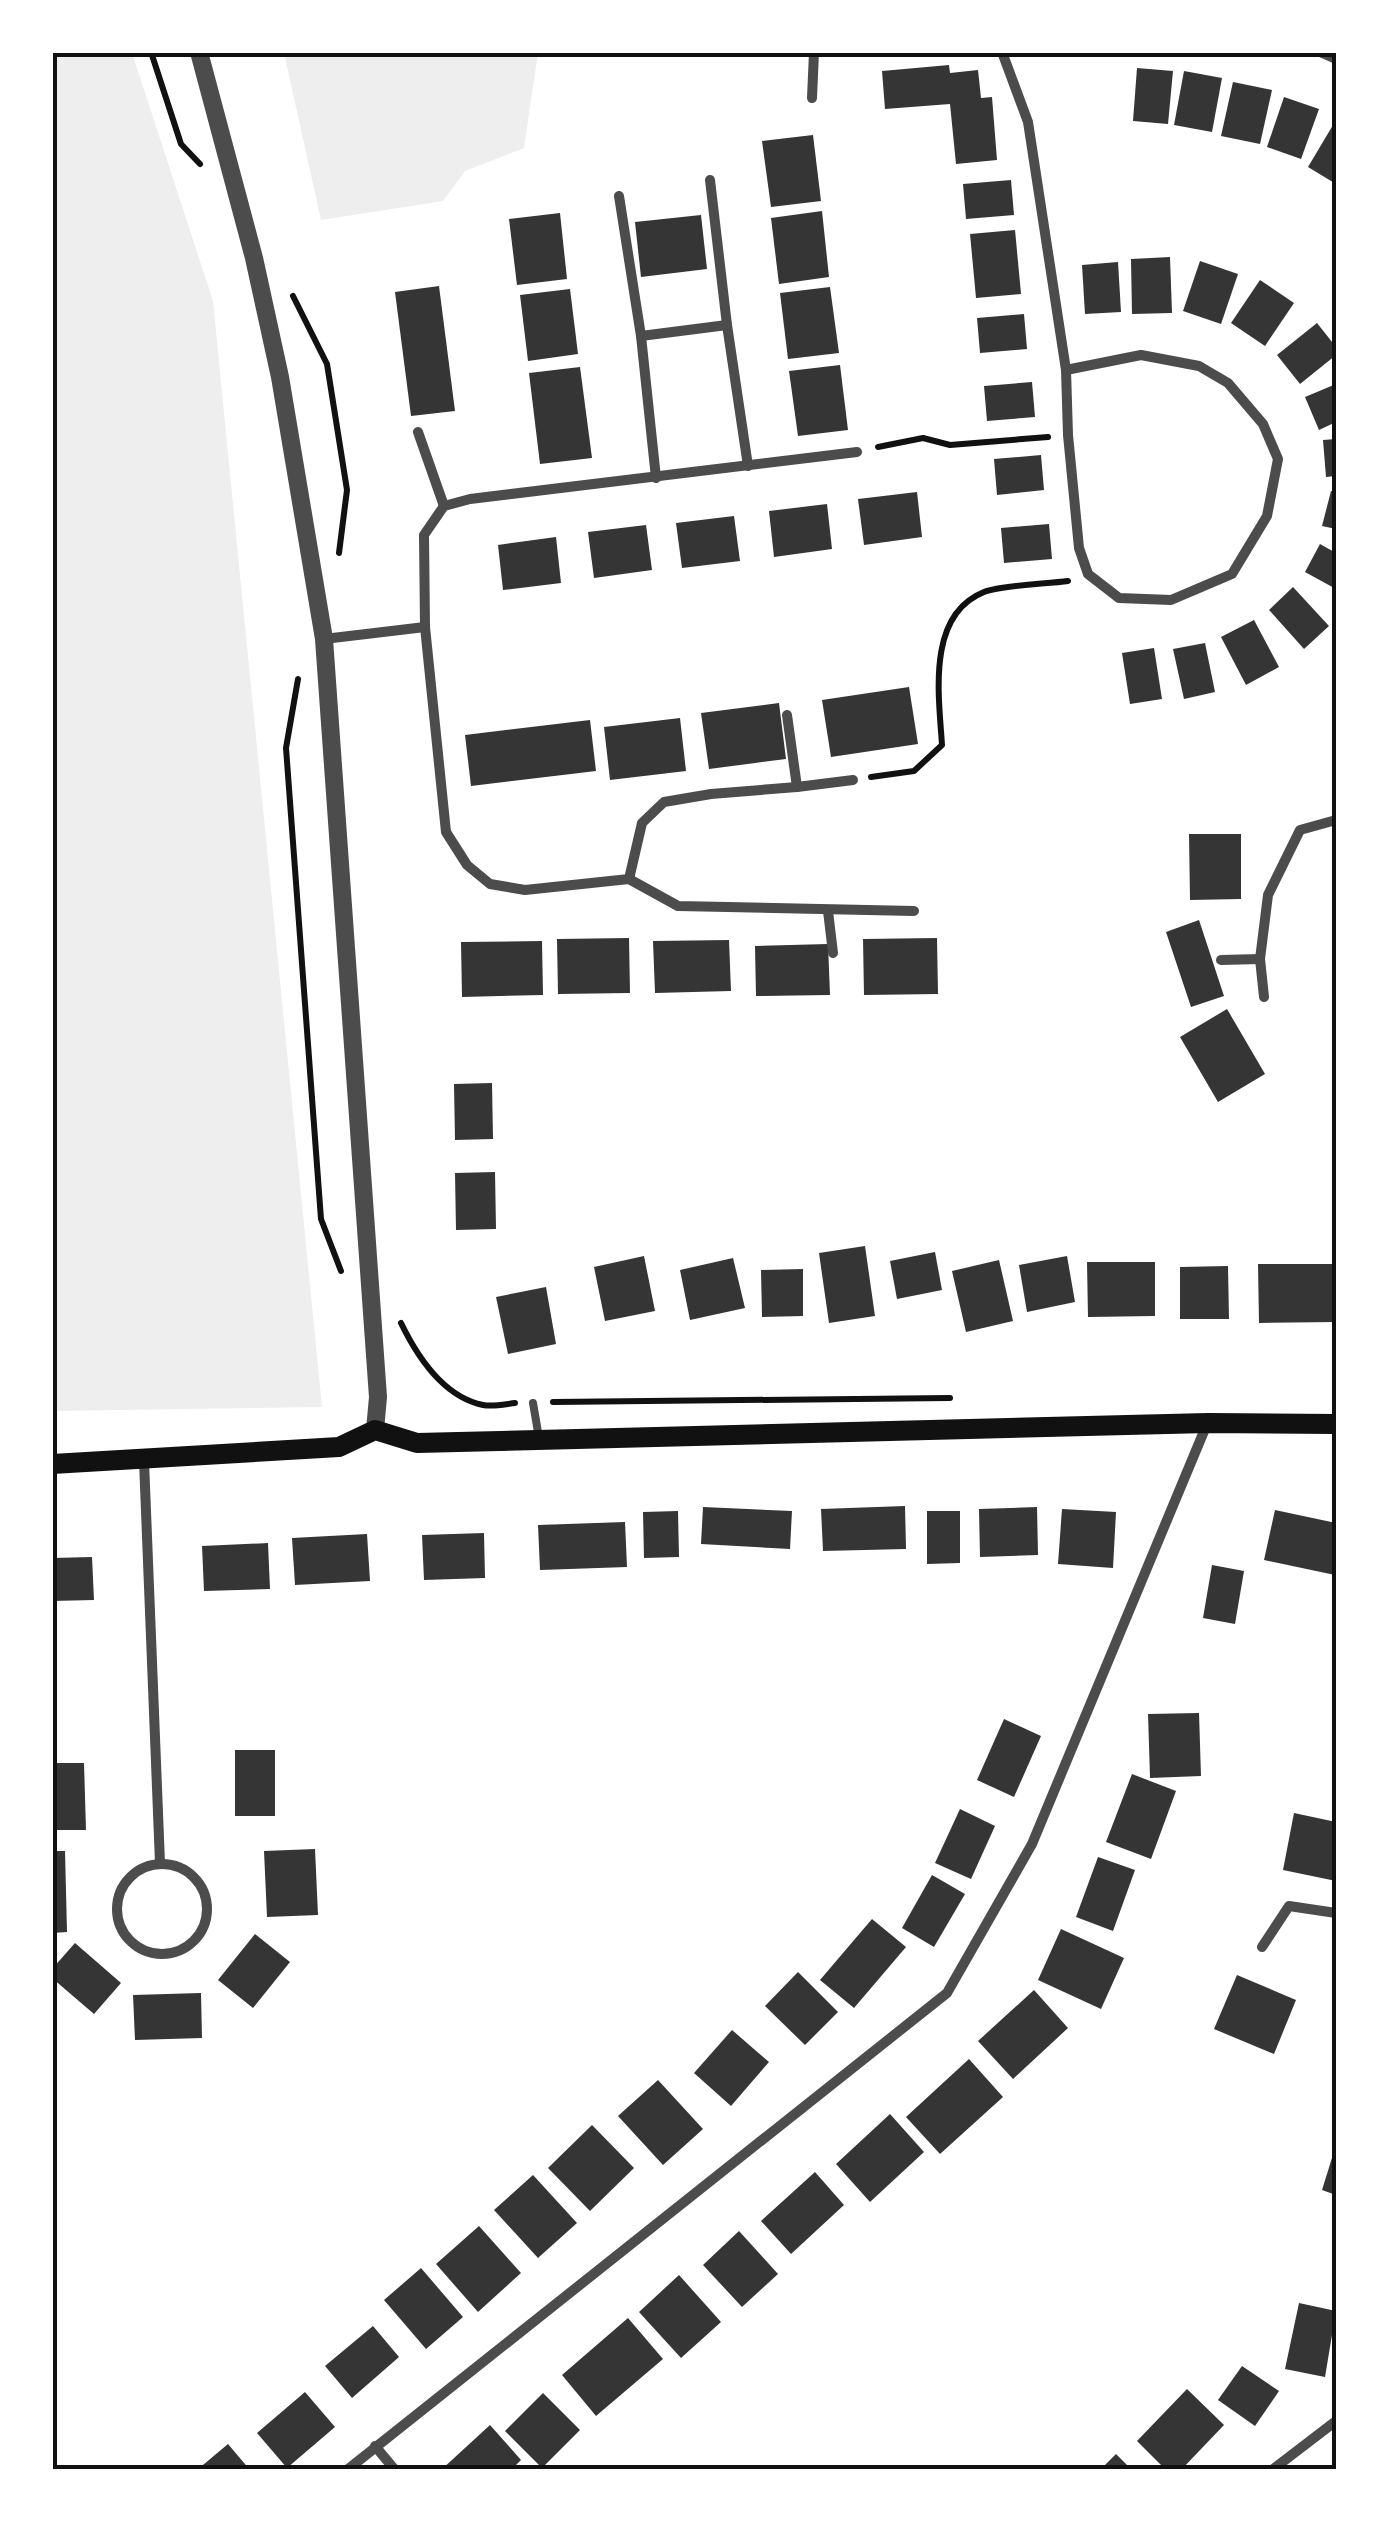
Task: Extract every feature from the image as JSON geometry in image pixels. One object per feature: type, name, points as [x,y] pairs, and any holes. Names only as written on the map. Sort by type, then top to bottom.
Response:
[{"type":"main road","points":[[52,1464],[339,1447],[375,1430],[417,1443],[1336,1424]]},
{"type":"street","points":[[199,52],[254,258],[280,376],[324,639],[378,1398],[375,1430]]},
{"type":"street","points":[[812,98],[814,52]]},
{"type":"street","points":[[1002,52],[1028,122],[1066,370],[1079,548],[1088,574],[1120,598],[1171,600],[1232,574],[1267,516],[1278,460],[1263,424],[1228,383],[1199,366],[1141,355],[1066,370]]},
{"type":"street","points":[[1320,52],[1336,59]]},
{"type":"street","points":[[710,180],[748,466]]},
{"type":"street","points":[[619,196],[641,336],[656,478]]},
{"type":"street","points":[[641,336],[727,325]]},
{"type":"street","points":[[418,432],[444,506]]},
{"type":"street","points":[[857,452],[470,499],[444,506],[424,535],[424,628],[446,832],[467,865],[490,884],[526,890],[629,880],[678,906],[914,911]]},
{"type":"street","points":[[324,639],[424,628]]},
{"type":"street","points":[[787,714],[797,787]]},
{"type":"street","points":[[629,880],[642,822],[664,802],[853,780]]},
{"type":"street","points":[[1264,997],[1260,959],[1268,895],[1300,830],[1336,820]]},
{"type":"street","points":[[828,911],[833,954]]},
{"type":"street","points":[[1222,960],[1260,959]]},
{"type":"street","points":[[347,2470],[947,1993],[1032,1844],[1208,1424]]},
{"type":"street","points":[[144,1461],[160,1863]]},
{"type":"street","points":[[160,1863],[175,1865],[199,1882],[208,1909],[198,1937],[188,1947],[159,1954],[144,1951],[131,1942],[122,1930],[117,1900],[132,1874],[160,1863]]},
{"type":"street","points":[[1262,1947],[1290,1906],[1336,1913]]},
{"type":"street","points":[[1272,2470],[1336,2421]]},
{"type":"street","points":[[375,2446],[395,2470]]},
{"type":"lane","points":[[533,1403],[540,1440]]},
{"type":"path","points":[[152,52],[181,144],[210,175]]},
{"type":"path","points":[[291,286],[296,304],[327,364],[346,490],[338,559]]},
{"type":"path","points":[[857,452],[923,438],[950,446],[1068,435]]},
{"type":"path","points":[[853,780],[914,770],[942,745],[937,669],[953,616],[983,592],[1068,582],[1088,574]]},
{"type":"path","points":[[300,671],[286,748],[321,1219],[343,1277]]},
{"type":"path","points":[[426,1365],[443,1384],[483,1405],[964,1398]]},
{"type":"shaded area","points":[[52,53],[132,53],[213,301],[322,1407],[53,1411]]},
{"type":"shaded area","points":[[284,53],[538,53],[524,148],[465,171],[443,201],[321,220]]},
{"type":"building","points":[[949,65],[950,73],[978,70],[981,98],[992,97],[997,160],[956,164],[950,104],[885,109],[882,71]]},
{"type":"building","points":[[1137,68],[1173,71],[1168,124],[1133,121]]},
{"type":"building","points":[[1184,71],[1222,78],[1212,132],[1174,125]]},
{"type":"building","points":[[1233,82],[1272,90],[1260,144],[1221,136]]},
{"type":"building","points":[[1284,97],[1319,109],[1301,159],[1267,147]]},
{"type":"building","points":[[1336,120],[1336,184],[1308,167]]},
{"type":"building","points":[[813,135],[821,201],[771,207],[762,141]]},
{"type":"building","points":[[1011,180],[1014,215],[966,219],[963,184]]},
{"type":"building","points":[[822,211],[829,277],[779,284],[771,218]]},
{"type":"building","points":[[560,213],[567,279],[517,285],[509,219]]},
{"type":"building","points":[[701,215],[707,269],[641,277],[635,222]]},
{"type":"building","points":[[1015,230],[1021,294],[976,298],[970,234]]},
{"type":"building","points":[[1170,257],[1172,313],[1132,314],[1131,259]]},
{"type":"building","points":[[1200,261],[1238,274],[1221,324],[1183,311]]},
{"type":"building","points":[[1118,262],[1121,312],[1085,314],[1082,265]]},
{"type":"building","points":[[1260,280],[1294,303],[1265,346],[1231,323]]},
{"type":"building","points":[[439,286],[455,411],[411,416],[395,292]]},
{"type":"building","points":[[830,287],[839,353],[788,359],[780,293]]},
{"type":"building","points":[[570,289],[578,354],[528,361],[520,295]]},
{"type":"building","points":[[1024,314],[1027,349],[980,353],[977,318]]},
{"type":"building","points":[[1317,323],[1336,347],[1336,355],[1300,384],[1277,355]]},
{"type":"building","points":[[840,365],[848,430],[798,436],[789,371]]},
{"type":"building","points":[[580,367],[592,458],[540,464],[529,373]]},
{"type":"building","points":[[1032,382],[1035,417],[987,421],[984,386]]},
{"type":"building","points":[[1336,384],[1336,422],[1319,430],[1305,397]]},
{"type":"building","points":[[1336,439],[1336,476],[1326,477],[1323,440]]},
{"type":"building","points":[[1041,455],[1044,490],[997,495],[994,459]]},
{"type":"building","points":[[1331,491],[1336,492],[1336,529],[1322,526]]},
{"type":"building","points":[[917,492],[922,537],[864,545],[858,499]]},
{"type":"building","points":[[827,504],[832,549],[774,557],[769,511]]},
{"type":"building","points":[[734,516],[740,561],[682,568],[676,523]]},
{"type":"building","points":[[1049,524],[1052,559],[1004,563],[1001,528]]},
{"type":"building","points":[[646,525],[652,570],[594,578],[588,532]]},
{"type":"building","points":[[556,537],[561,583],[503,590],[498,545]]},
{"type":"building","points":[[1320,544],[1336,553],[1336,589],[1305,572]]},
{"type":"building","points":[[1293,587],[1329,626],[1304,649],[1269,610]]},
{"type":"building","points":[[1254,620],[1279,667],[1246,685],[1221,637]]},
{"type":"building","points":[[1205,643],[1215,692],[1184,699],[1173,649]]},
{"type":"building","points":[[1154,648],[1162,699],[1130,704],[1122,653]]},
{"type":"building","points":[[909,687],[918,744],[831,757],[822,700]]},
{"type":"building","points":[[779,703],[786,759],[709,769],[701,713]]},
{"type":"building","points":[[680,718],[686,771],[610,780],[604,727]]},
{"type":"building","points":[[590,720],[596,771],[471,786],[465,735]]},
{"type":"building","points":[[1189,834],[1241,834],[1241,899],[1190,900]]},
{"type":"building","points":[[1199,920],[1224,996],[1191,1007],[1166,932]]},
{"type":"building","points":[[629,938],[630,993],[558,994],[557,939]]},
{"type":"building","points":[[937,938],[938,994],[864,995],[863,939]]},
{"type":"building","points":[[729,940],[731,991],[655,993],[653,941]]},
{"type":"building","points":[[542,941],[543,995],[462,997],[461,942]]},
{"type":"building","points":[[828,944],[830,995],[756,996],[755,946]]},
{"type":"building","points":[[1227,1009],[1265,1074],[1218,1102],[1180,1037]]},
{"type":"building","points":[[492,1083],[493,1139],[455,1140],[454,1084]]},
{"type":"building","points":[[495,1172],[496,1229],[456,1230],[455,1173]]},
{"type":"building","points":[[865,1246],[875,1316],[829,1323],[819,1253]]},
{"type":"building","points":[[935,1252],[942,1290],[897,1299],[890,1261]]},
{"type":"building","points":[[644,1256],[655,1311],[605,1321],[594,1267]]},
{"type":"building","points":[[1067,1256],[1075,1302],[1027,1312],[1019,1265]]},
{"type":"building","points":[[733,1258],[745,1308],[690,1320],[680,1270]]},
{"type":"building","points":[[999,1260],[1013,1321],[966,1332],[952,1271]]},
{"type":"building","points":[[1087,1262],[1155,1262],[1155,1316],[1088,1317]]},
{"type":"building","points":[[1258,1264],[1336,1264],[1336,1322],[1259,1323]]},
{"type":"building","points":[[1228,1266],[1229,1319],[1180,1319],[1180,1267]]},
{"type":"building","points":[[803,1269],[803,1316],[762,1317],[761,1270]]},
{"type":"building","points":[[546,1287],[556,1344],[508,1354],[496,1297]]},
{"type":"building","points":[[905,1506],[906,1549],[823,1551],[821,1509]]},
{"type":"building","points":[[703,1507],[792,1511],[790,1549],[701,1544]]},
{"type":"building","points":[[1037,1507],[1038,1555],[980,1557],[979,1509]]},
{"type":"building","points":[[1062,1509],[1116,1512],[1113,1568],[1058,1564]]},
{"type":"building","points":[[1275,1510],[1336,1523],[1335,1575],[1264,1560]]},
{"type":"building","points":[[678,1511],[679,1557],[644,1558],[643,1512]]},
{"type":"building","points":[[927,1511],[960,1511],[960,1563],[927,1564]]},
{"type":"building","points":[[625,1522],[627,1567],[540,1570],[538,1525]]},
{"type":"building","points":[[484,1533],[485,1578],[424,1580],[422,1535]]},
{"type":"building","points":[[367,1534],[370,1581],[295,1585],[292,1538]]},
{"type":"building","points":[[268,1543],[270,1589],[204,1591],[202,1546]]},
{"type":"building","points":[[92,1557],[94,1600],[52,1601],[52,1558]]},
{"type":"building","points":[[1212,1565],[1244,1571],[1235,1624],[1203,1618]]},
{"type":"building","points":[[1199,1713],[1201,1776],[1150,1778],[1148,1714]]},
{"type":"building","points":[[1004,1719],[1041,1736],[1014,1797],[977,1780]]},
{"type":"building","points":[[235,1750],[275,1750],[275,1816],[235,1816]]},
{"type":"building","points":[[52,1763],[84,1763],[86,1830],[52,1830]]},
{"type":"building","points":[[1132,1774],[1176,1791],[1151,1859],[1106,1842]]},
{"type":"building","points":[[960,1809],[995,1826],[971,1879],[935,1863]]},
{"type":"building","points":[[1294,1813],[1336,1822],[1336,1881],[1283,1870]]},
{"type":"building","points":[[315,1849],[318,1915],[267,1917],[264,1851]]},
{"type":"building","points":[[52,1851],[65,1851],[67,1932],[52,1933]]},
{"type":"building","points":[[1098,1857],[1135,1870],[1113,1931],[1076,1917]]},
{"type":"building","points":[[932,1875],[965,1894],[934,1947],[902,1928]]},
{"type":"building","points":[[872,1919],[906,1947],[854,2008],[820,1980]]},
{"type":"building","points":[[1061,1929],[1124,1958],[1101,2009],[1038,1980]]},
{"type":"building","points":[[255,1934],[290,1962],[253,2008],[218,1980]]},
{"type":"building","points":[[75,1943],[121,1983],[94,2014],[52,1978],[52,1969]]},
{"type":"building","points":[[798,1972],[838,2012],[805,2045],[765,2006]]},
{"type":"building","points":[[1237,1975],[1296,2000],[1274,2054],[1214,2029]]},
{"type":"building","points":[[1034,1990],[1068,2028],[1013,2079],[978,2041]]},
{"type":"building","points":[[201,1993],[202,2038],[135,2040],[133,1995]]},
{"type":"building","points":[[732,2030],[769,2062],[731,2106],[694,2073]]},
{"type":"building","points":[[969,2059],[1003,2097],[940,2154],[906,2117]]},
{"type":"building","points":[[658,2080],[703,2129],[663,2165],[618,2116]]},
{"type":"building","points":[[890,2114],[924,2152],[870,2202],[836,2164]]},
{"type":"building","points":[[592,2125],[634,2168],[590,2211],[548,2168]]},
{"type":"building","points":[[1336,2145],[1336,2195],[1322,2190]]},
{"type":"building","points":[[815,2172],[844,2205],[791,2254],[761,2221]]},
{"type":"building","points":[[533,2175],[577,2223],[538,2258],[494,2210]]},
{"type":"building","points":[[479,2226],[521,2273],[478,2312],[436,2264]]},
{"type":"building","points":[[739,2231],[778,2274],[742,2307],[703,2265]]},
{"type":"building","points":[[421,2268],[463,2317],[426,2349],[384,2300]]},
{"type":"building","points":[[679,2275],[721,2322],[681,2358],[639,2312]]},
{"type":"building","points":[[1299,2303],[1336,2311],[1325,2377],[1285,2369]]},
{"type":"building","points":[[628,2318],[663,2359],[596,2416],[562,2375]]},
{"type":"building","points":[[373,2326],[399,2357],[352,2398],[325,2366]]},
{"type":"building","points":[[1242,2366],[1279,2391],[1255,2426],[1218,2400]]},
{"type":"building","points":[[1187,2389],[1224,2425],[1181,2470],[1166,2470],[1137,2441]]},
{"type":"building","points":[[305,2392],[335,2427],[287,2468],[257,2433]]},
{"type":"building","points":[[543,2393],[580,2430],[542,2468],[505,2431]]},
{"type":"building","points":[[490,2425],[521,2460],[511,2470],[441,2470]]},
{"type":"building","points":[[228,2444],[250,2470],[197,2470]]},
{"type":"building","points":[[1116,2454],[1132,2470],[1100,2470]]}]
